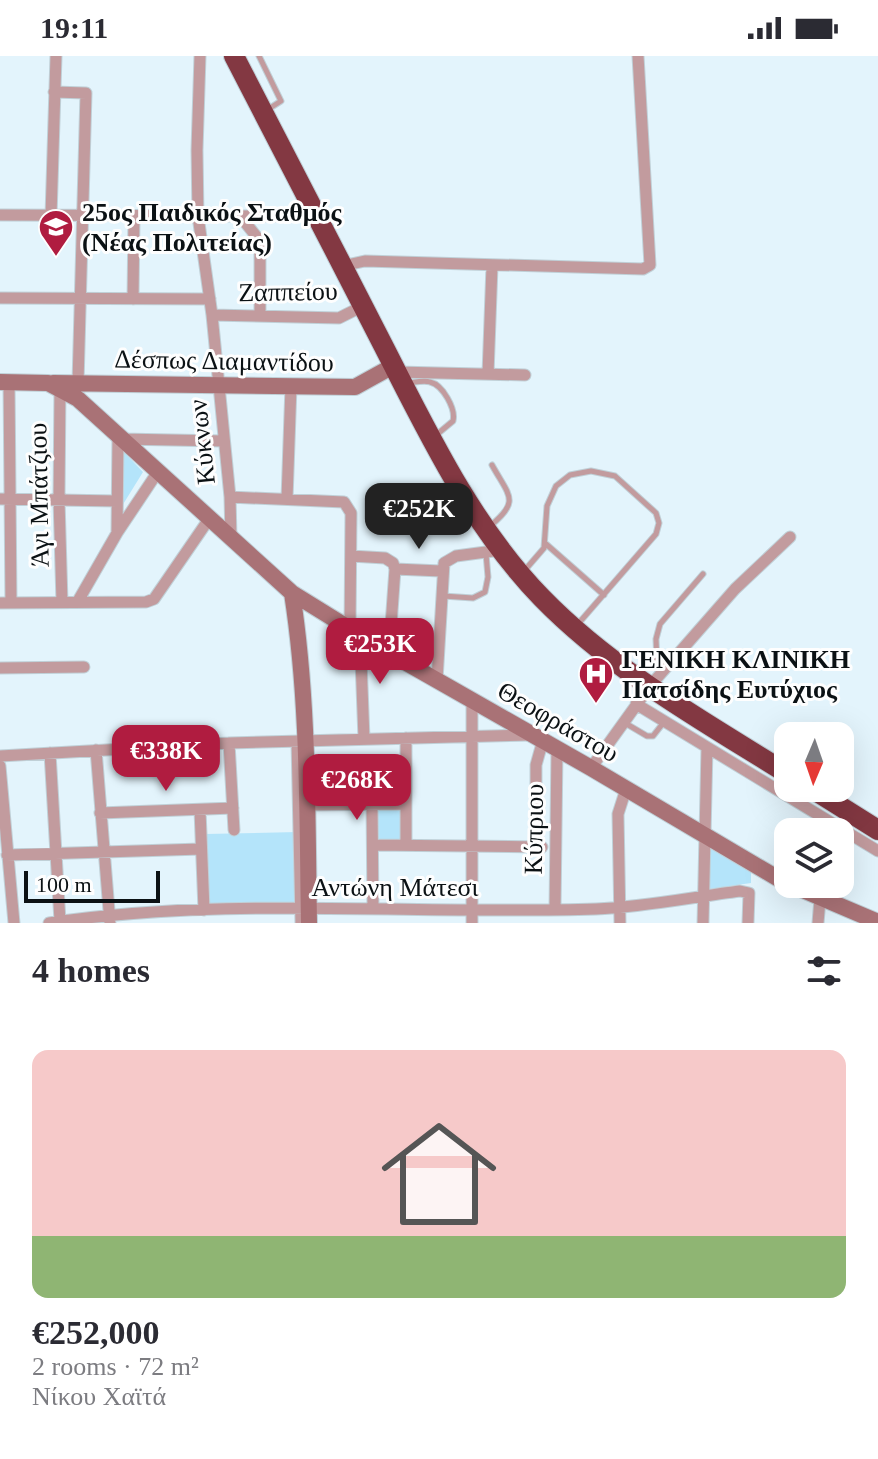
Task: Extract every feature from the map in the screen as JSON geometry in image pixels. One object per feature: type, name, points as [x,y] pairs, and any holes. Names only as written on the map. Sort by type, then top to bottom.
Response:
[{"type":"highway","points":[[234,56],[431,439],[486,530],[494,551],[574,628],[656,679],[774,764]]},
{"type":"highway","points":[[833,802],[878,830]]},
{"type":"street","points":[[51,216],[56,56]]},
{"type":"street","name":"Κύκνων","points":[[200,56],[198,216],[212,315],[230,497],[231,538]]},
{"type":"street","points":[[342,266],[365,261],[643,269],[650,265],[638,56]]},
{"type":"street","points":[[54,92],[86,93],[78,383]]},
{"type":"street","points":[[0,215],[277,216]]},
{"type":"street","points":[[133,299],[134,216]]},
{"type":"street","points":[[240,216],[260,241],[260,316]]},
{"type":"street","points":[[488,374],[492,266]]},
{"type":"street","points":[[0,298],[210,299]]},
{"type":"street","name":"Ζαππείου","points":[[212,315],[339,318],[363,306]]},
{"type":"street","points":[[397,374],[525,375]]},
{"type":"street","name":"Δέσπως Διαμαντίδου","points":[[54,386],[78,383],[355,387],[397,374]]},
{"type":"street","points":[[54,386],[5,382],[5,603],[146,602],[154,599],[209,519]]},
{"type":"street","name":"Θεοφράστου","points":[[54,386],[84,404],[292,593],[389,653],[784,882],[878,922]]},
{"type":"street","name":"Άγι Μπάτζιου","points":[[54,386],[62,602]]},
{"type":"street","points":[[287,499],[291,386]]},
{"type":"street","points":[[117,533],[120,438],[223,441]]},
{"type":"street","points":[[78,601],[117,533],[157,473]]},
{"type":"street","points":[[230,497],[344,502],[351,513],[355,631],[364,739]]},
{"type":"street","points":[[5,499],[117,501]]},
{"type":"street","points":[[591,768],[656,679],[735,589],[790,537]]},
{"type":"street","points":[[437,680],[441,571],[448,559],[494,551]]},
{"type":"street","points":[[351,556],[441,571]]},
{"type":"street","points":[[389,653],[392,564]]},
{"type":"street","points":[[292,593],[300,661],[305,916]]},
{"type":"street","points":[[0,668],[84,667]]},
{"type":"street","points":[[472,700],[472,923]]},
{"type":"street","points":[[636,704],[878,851]]},
{"type":"street","points":[[0,756],[364,739],[472,737],[544,741],[536,759],[539,847],[373,845]]},
{"type":"street","points":[[406,738],[406,845]]},
{"type":"street","points":[[301,741],[307,805],[305,916]]},
{"type":"street","name":"Κύπριου","points":[[544,741],[557,785],[555,909]]},
{"type":"street","points":[[229,743],[234,830]]},
{"type":"street","points":[[703,923],[707,747]]},
{"type":"street","points":[[96,750],[110,919]]},
{"type":"street","points":[[50,753],[56,851],[55,922]]},
{"type":"street","points":[[0,766],[14,923]]},
{"type":"street","points":[[620,923],[618,814],[626,789]]},
{"type":"street","points":[[372,804],[373,909]]},
{"type":"street","points":[[307,805],[406,804]]},
{"type":"street","points":[[100,813],[233,808]]},
{"type":"street","points":[[200,810],[204,910]]},
{"type":"street","points":[[7,855],[56,851],[201,849]]},
{"type":"street","name":"Αντώνη Μάτεσι","points":[[55,922],[168,917],[204,910],[305,916],[373,909],[621,907],[740,891],[749,893],[748,923]]},
{"type":"street","points":[[818,923],[820,899]]},
{"type":"lane","points":[[259,56],[281,101],[264,112]]},
{"type":"lane","points":[[397,374],[436,384],[453,409],[453,421],[431,439]]},
{"type":"lane","points":[[486,530],[506,513],[510,505],[508,494],[492,465]]},
{"type":"lane","points":[[521,575],[542,553],[546,544],[547,506],[556,486],[570,475],[591,471],[615,476],[656,513],[659,523],[656,534],[574,628]]},
{"type":"lane","points":[[546,544],[604,595]]},
{"type":"lane","points":[[441,596],[473,598],[485,592],[494,551]]},
{"type":"lane","points":[[656,679],[656,639],[660,624],[703,574]]},
{"type":"lane","points":[[623,722],[647,736],[653,736],[665,721]]},
{"type":"lane","points":[[536,784],[557,785]]},
{"type":"lane","points":[[536,816],[557,816]]},
{"type":"shaded area","points":[[120,448],[143,472],[122,506]]},
{"type":"shaded area","points":[[375,807],[401,807],[401,840],[375,840]]},
{"type":"shaded area","points":[[298,832],[299,905],[207,906],[205,834]]},
{"type":"shaded area","points":[[709,846],[751,871],[751,883],[709,889]]},
{"type":"place","name":"25ος Παιδικός Σταθμός (Νέας Πολιτείας)","points":[[56,258]]},
{"type":"place","name":"ΓΕΝΙΚΗ ΚΛΙΝΙΚΗ Πατσίδης Ευτύχιος","points":[[596,705]]}]
